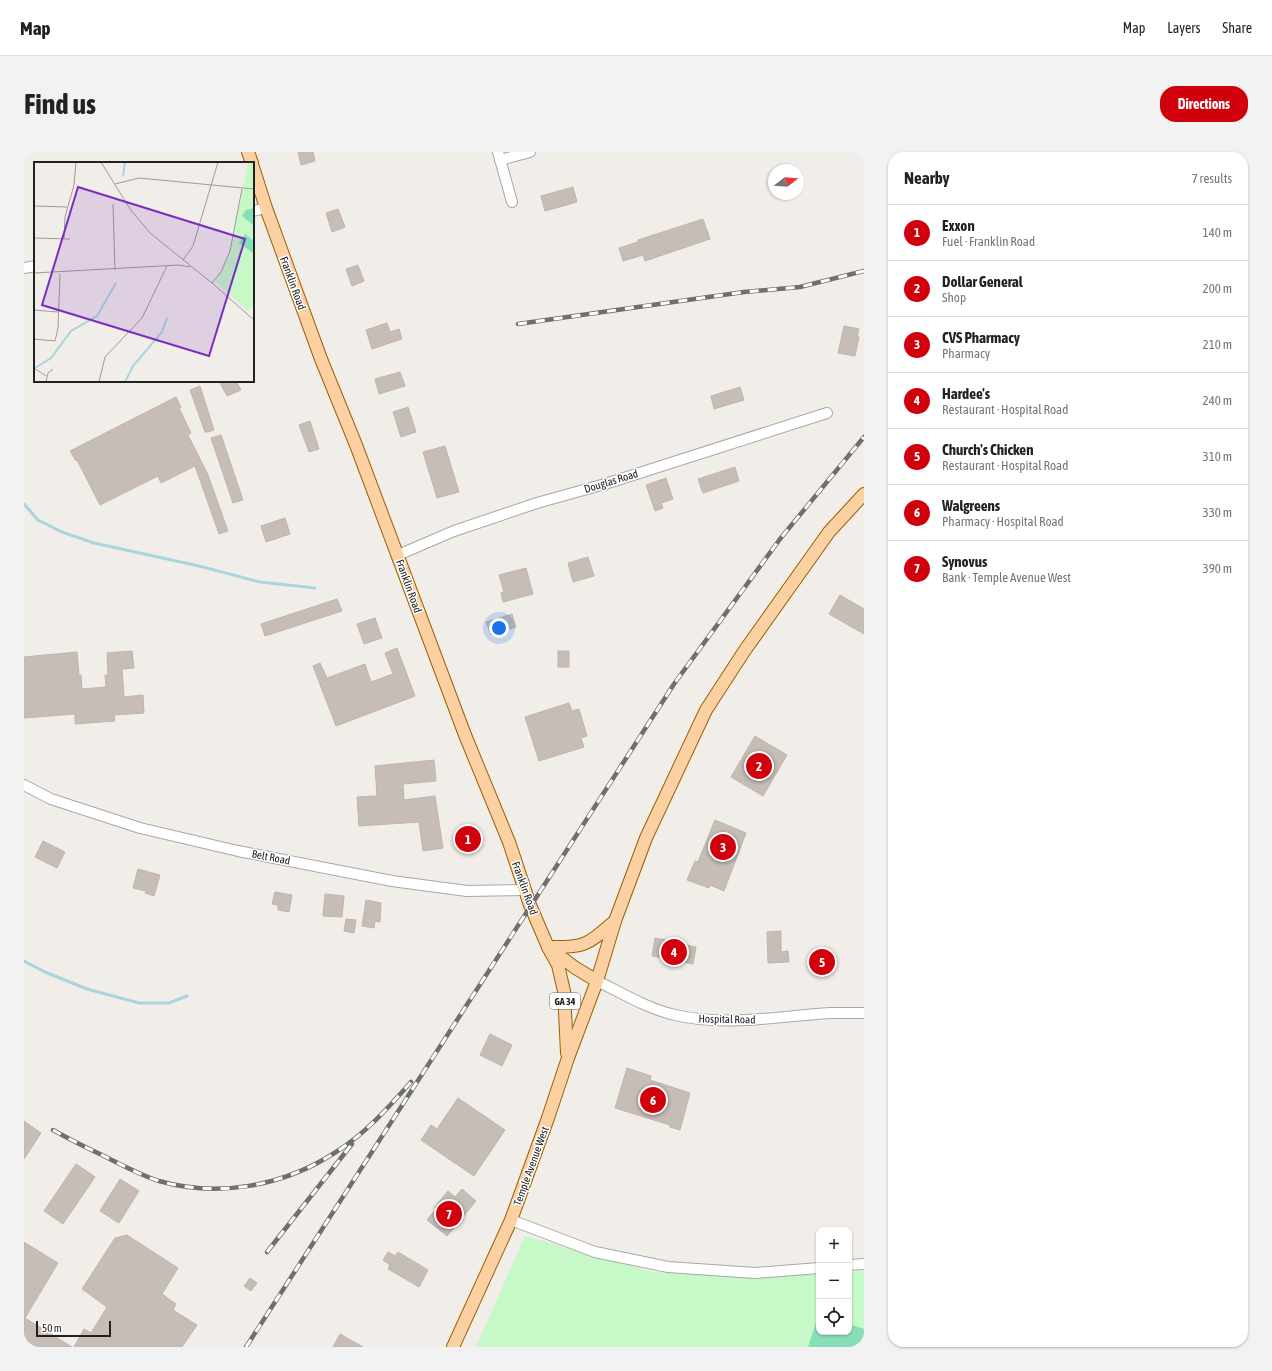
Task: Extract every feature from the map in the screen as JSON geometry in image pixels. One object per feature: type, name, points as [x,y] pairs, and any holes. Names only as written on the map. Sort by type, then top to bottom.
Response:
[{"type":"main road","points":[[248,152],[252,162]]},
{"type":"main road","name":"Franklin Road","points":[[254,170],[266,208],[321,359],[356,445],[465,735],[509,842],[525,890],[548,947]]},
{"type":"main road","name":"Temple Avenue West","points":[[453,1347],[511,1220],[568,1058],[597,981],[615,921],[646,838],[706,710],[745,650],[829,532],[864,494]]},
{"type":"main road","points":[[548,947],[568,948],[584,944],[615,921]]},
{"type":"main road","points":[[548,947],[574,967],[597,981]]},
{"type":"main road","name":"GA 34","points":[[548,947],[558,965],[564,991],[568,1058]]},
{"type":"street","points":[[512,202],[499,156],[530,152]]},
{"type":"street","points":[[254,211],[266,208]]},
{"type":"street","points":[[24,268],[34,266]]},
{"type":"street","name":"Douglas Road","points":[[398,555],[454,531],[537,502],[605,484],[827,413]]},
{"type":"street","name":"Belt Road","points":[[24,785],[52,799],[140,828],[238,851],[385,880],[414,884],[467,891],[525,890]]},
{"type":"street","name":"Hospital Road","points":[[597,981],[638,1002],[673,1014],[707,1020],[747,1020],[832,1013],[864,1014]]},
{"type":"street","points":[[511,1220],[594,1252],[668,1267],[755,1272],[816,1268]]},
{"type":"street","points":[[852,1265],[864,1264]]},
{"type":"green space","points":[[525,1236],[652,1272],[719,1276],[789,1276],[816,1274],[816,1335],[852,1335],[852,1272],[864,1271],[864,1347],[476,1347]]},
{"type":"green space","points":[[816,1323],[816,1335],[852,1335],[852,1325],[864,1329],[864,1347],[808,1347]]},
{"type":"building","points":[[298,152],[313,152],[315,161],[301,165]]},
{"type":"building","points":[[573,187],[577,202],[545,211],[541,196]]},
{"type":"building","points":[[338,209],[345,227],[332,232],[326,213]]},
{"type":"building","points":[[703,219],[710,239],[645,261],[643,255],[623,261],[619,248],[638,242],[638,240]]},
{"type":"building","points":[[358,265],[364,281],[352,286],[346,269]]},
{"type":"building","points":[[387,323],[390,332],[399,329],[402,339],[372,349],[366,330]]},
{"type":"building","points":[[844,326],[859,329],[855,356],[838,353]]},
{"type":"building","points":[[400,372],[405,386],[379,394],[375,379]]},
{"type":"building","points":[[220,382],[237,382],[241,390],[227,396]]},
{"type":"building","points":[[200,386],[214,430],[208,432],[205,432],[190,390]]},
{"type":"building","points":[[740,387],[744,400],[714,409],[711,396]]},
{"type":"building","points":[[176,397],[181,407],[179,408],[191,433],[188,435],[208,475],[228,531],[219,534],[195,466],[161,483],[158,476],[100,505],[77,460],[76,461],[70,451]]},
{"type":"building","points":[[408,407],[416,432],[401,437],[393,412]]},
{"type":"building","points":[[310,421],[319,449],[309,452],[299,425]]},
{"type":"building","points":[[221,435],[243,500],[233,503],[211,438]]},
{"type":"building","points":[[445,446],[459,492],[437,498],[423,452]]},
{"type":"building","points":[[735,467],[739,481],[703,493],[698,479]]},
{"type":"building","points":[[666,478],[673,499],[661,503],[663,508],[655,511],[646,485]]},
{"type":"building","points":[[285,518],[290,534],[266,542],[261,526]]},
{"type":"building","points":[[588,557],[594,576],[573,582],[568,563]]},
{"type":"building","points":[[526,568],[533,594],[503,602],[501,593],[504,592],[499,575]]},
{"type":"building","points":[[840,595],[864,609],[864,634],[829,614]]},
{"type":"building","points":[[337,599],[342,611],[265,636],[261,624]]},
{"type":"building","points":[[512,614],[516,627],[491,635],[486,622]]},
{"type":"building","points":[[375,618],[382,638],[364,644],[357,624]]},
{"type":"building","points":[[397,648],[415,696],[336,726],[313,666],[320,663],[327,678],[365,664],[371,682],[393,674],[385,653]]},
{"type":"building","points":[[132,651],[134,668],[122,669],[124,697],[143,695],[144,713],[114,715],[115,721],[75,724],[75,714],[24,718],[24,657],[77,652],[82,689],[106,687],[105,675],[108,675],[107,653]]},
{"type":"building","points":[[558,651],[569,651],[569,667],[558,667]]},
{"type":"building","points":[[569,703],[572,711],[579,709],[587,736],[581,738],[584,747],[539,761],[525,717]]},
{"type":"building","points":[[755,736],[787,755],[763,796],[731,777]]},
{"type":"building","points":[[434,760],[436,781],[403,784],[404,800],[435,796],[443,848],[423,851],[419,822],[359,826],[357,797],[377,796],[375,766]]},
{"type":"building","points":[[715,820],[746,833],[724,891],[710,885],[709,888],[687,880],[695,861],[698,862]]},
{"type":"building","points":[[43,841],[65,852],[57,868],[35,857]]},
{"type":"building","points":[[138,869],[160,875],[154,896],[145,893],[146,891],[133,888]]},
{"type":"building","points":[[275,892],[292,895],[289,912],[278,910],[278,905],[272,904]]},
{"type":"building","points":[[325,894],[344,896],[342,917],[323,916]]},
{"type":"building","points":[[366,900],[381,903],[380,922],[375,921],[374,928],[362,926]]},
{"type":"building","points":[[346,919],[356,920],[354,933],[344,931]]},
{"type":"building","points":[[781,931],[781,952],[788,951],[789,962],[768,963],[767,932]]},
{"type":"building","points":[[655,938],[696,947],[693,964],[652,956]]},
{"type":"building","points":[[828,952],[830,970],[815,972],[813,953]]},
{"type":"building","points":[[490,1034],[512,1045],[502,1066],[480,1055]]},
{"type":"building","points":[[627,1068],[651,1076],[650,1080],[690,1093],[680,1130],[670,1127],[670,1125],[615,1108]]},
{"type":"building","points":[[458,1098],[505,1130],[474,1176],[421,1140],[431,1125],[437,1129]]},
{"type":"building","points":[[24,1121],[41,1133],[24,1159]]},
{"type":"building","points":[[76,1164],[95,1177],[63,1224],[44,1211]]},
{"type":"building","points":[[120,1179],[139,1191],[119,1223],[100,1211]]},
{"type":"building","points":[[462,1189],[476,1201],[447,1236],[427,1220],[448,1191],[455,1197]]},
{"type":"building","points":[[127,1235],[178,1268],[162,1294],[176,1304],[173,1310],[197,1325],[182,1347],[74,1347],[84,1329],[91,1333],[107,1307],[82,1289],[115,1238]]},
{"type":"building","points":[[24,1242],[58,1263],[25,1318],[72,1347],[24,1347]]},
{"type":"building","points":[[388,1252],[395,1256],[398,1252],[428,1270],[419,1287],[388,1269],[390,1265],[383,1260]]},
{"type":"building","points":[[250,1278],[257,1283],[251,1291],[244,1286]]},
{"type":"building","points":[[340,1334],[363,1347],[333,1347]]},
{"type":"waterway","points":[[24,504],[38,520],[62,532],[94,543],[199,566],[260,582],[315,588]]},
{"type":"waterway","points":[[24,961],[45,972],[87,989],[139,1003],[169,1003],[187,996]]},
{"type":"railway","points":[[518,324],[744,292],[800,287],[864,271]]},
{"type":"railway","points":[[246,1347],[674,684],[780,539],[864,437]]},
{"type":"railway","points":[[53,1130],[131,1170],[159,1181],[182,1186],[205,1188],[250,1186],[273,1181],[295,1173],[316,1164],[347,1145],[367,1129],[411,1082]]},
{"type":"railway","points":[[267,1252],[352,1144]]},
{"type":"place","name":"Dollar General","points":[[759,766]]},
{"type":"place","name":"Exxon","points":[[468,839]]},
{"type":"place","name":"CVS Pharmacy","points":[[723,847]]},
{"type":"place","name":"Hardee's","points":[[674,952]]},
{"type":"place","name":"Church's Chicken","points":[[822,962]]},
{"type":"place","name":"Walgreens","points":[[653,1100]]},
{"type":"place","name":"Synovus","points":[[449,1214]]}]
